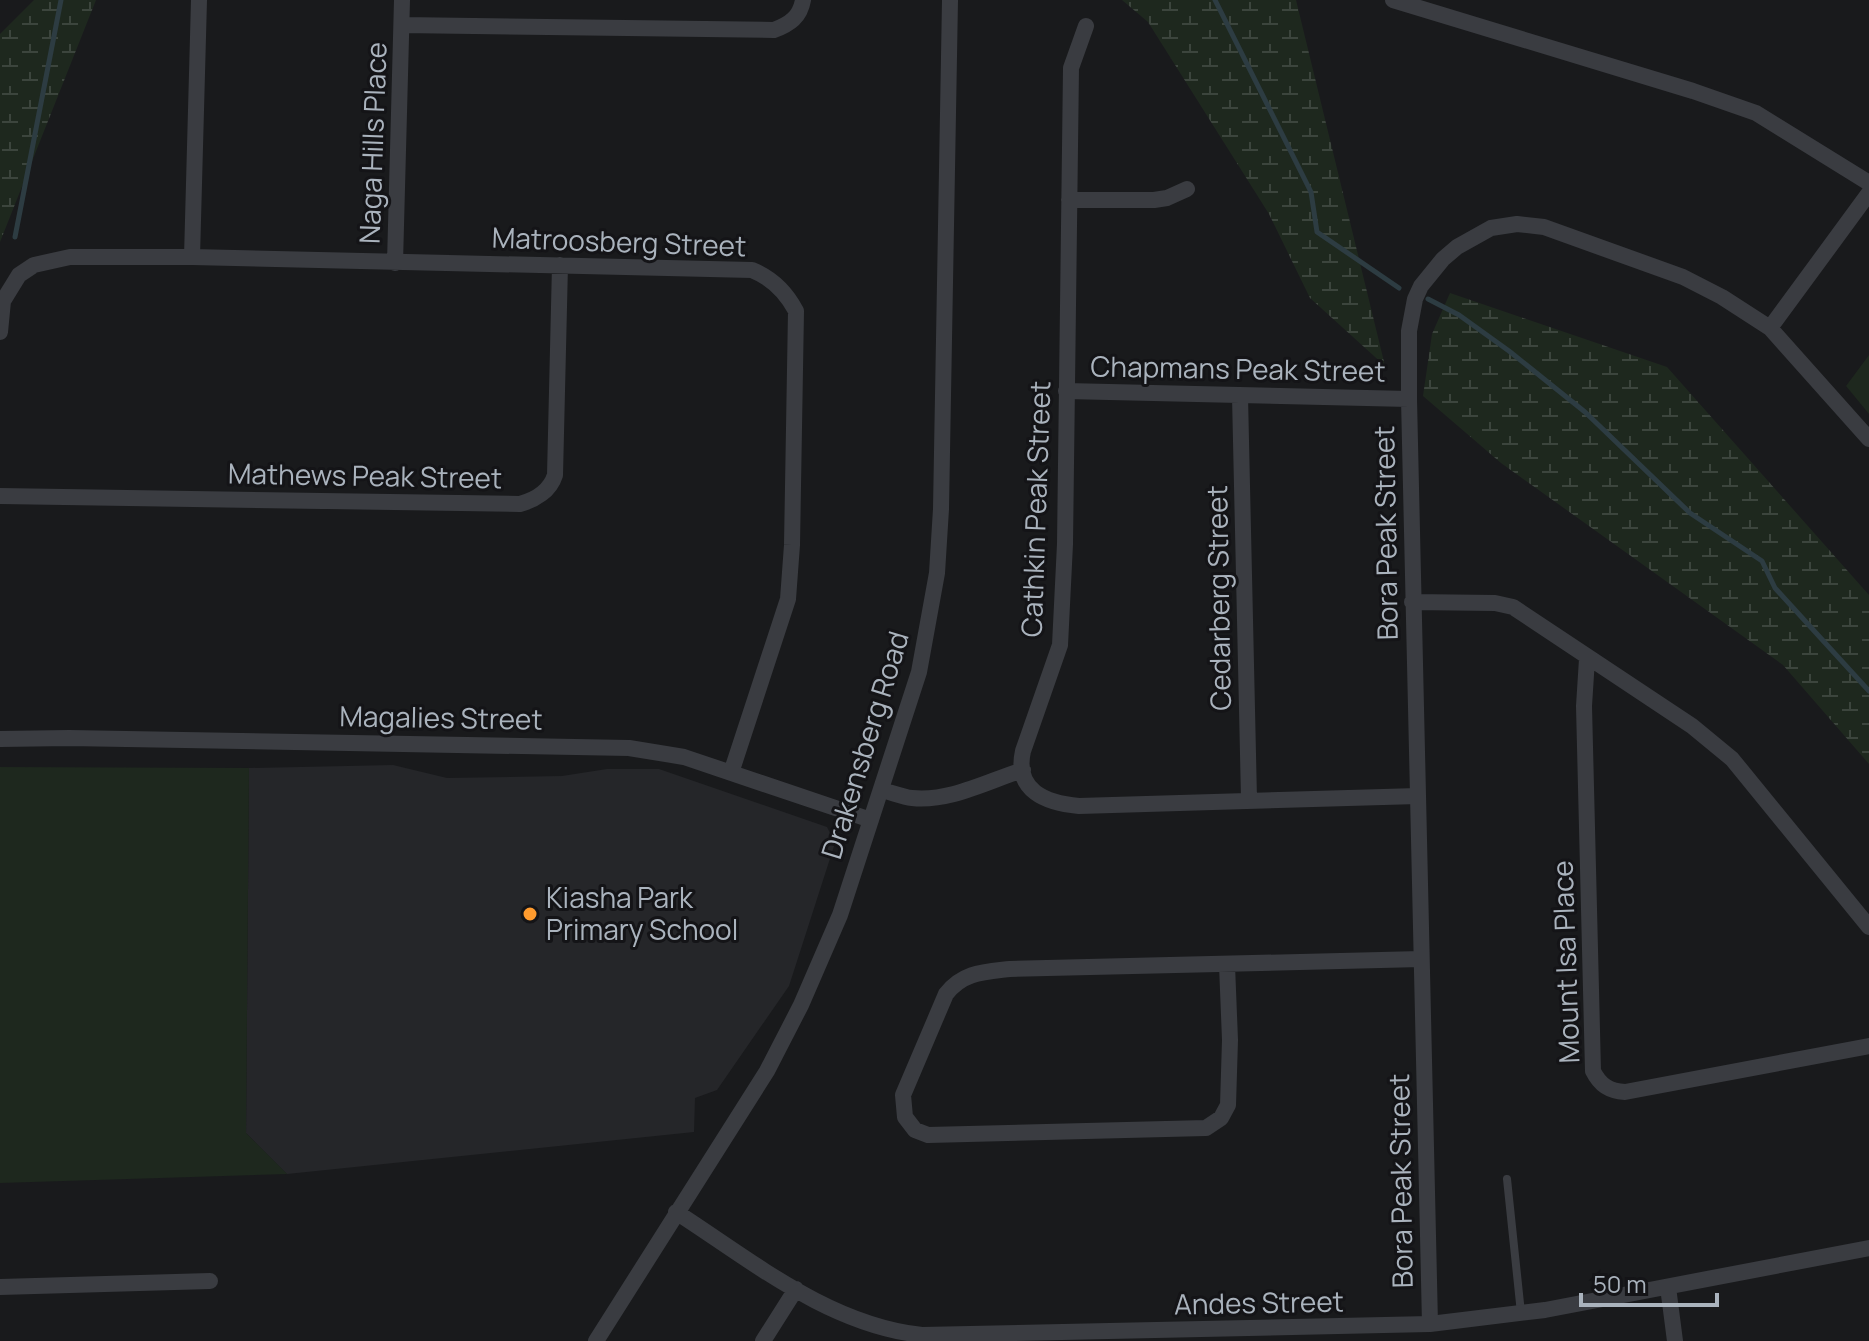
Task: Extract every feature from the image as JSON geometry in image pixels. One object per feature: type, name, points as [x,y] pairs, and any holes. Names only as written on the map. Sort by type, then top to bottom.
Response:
[{"type":"street","points":[[192,257],[199,0]]},
{"type":"street","name":"Naga Hills Place","points":[[395,263],[402,0]]},
{"type":"street","name":"Naga Hills Place","points":[[402,25],[774,30],[792,22],[801,11],[803,0]]},
{"type":"street","name":"Drakensberg Road","points":[[596,1341],[767,1071],[801,1005],[840,915],[919,672],[937,573],[941,509],[950,0]]},
{"type":"street","points":[[1393,0],[1756,113],[1869,183]]},
{"type":"street","name":"Cathkin Peak Street","points":[[1023,770],[1020,762],[1023,751],[1060,645],[1065,544],[1071,68],[1086,26]]},
{"type":"street","points":[[1069,200],[1154,200],[1187,189]]},
{"type":"street","points":[[1770,328],[1869,193]]},
{"type":"street","name":"Bora Peak Street","points":[[1430,1324],[1409,399],[1409,331],[1415,299],[1421,286],[1457,247],[1491,228],[1517,224],[1544,227],[1670,272],[1722,297],[1770,328],[1869,439]]},
{"type":"street","name":"Matroosberg Street","points":[[0,332],[0,315],[8,289],[19,275],[34,265],[70,257],[752,270],[772,281],[796,311],[792,545],[788,599],[731,773]]},
{"type":"street","name":"Mathews Peak Street","points":[[0,496],[520,504],[531,501],[549,487],[555,475],[560,265]]},
{"type":"street","name":"Chapmans Peak Street","points":[[1066,391],[1409,399]]},
{"type":"street","name":"Cedarberg Street","points":[[1240,396],[1249,799]]},
{"type":"street","points":[[1412,602],[1495,603],[1513,607],[1692,726],[1732,759],[1869,927]]},
{"type":"street","name":"Mount Isa Place","points":[[1587,659],[1584,706],[1591,1017],[1593,1071],[1597,1078],[1608,1089],[1625,1092],[1869,1046]]},
{"type":"street","name":"Magalies Street","points":[[0,739],[629,748],[684,757],[871,820]]},
{"type":"street","points":[[881,790],[913,798],[940,796],[972,789],[1023,770],[1034,790],[1055,804],[1079,806],[1418,796]]},
{"type":"street","points":[[1227,965],[1230,1040],[1228,1105],[1221,1118],[1210,1126],[1201,1130],[1175,1131],[928,1135],[915,1130],[905,1117],[903,1095],[946,994],[954,984],[973,973],[1010,969],[1421,959]]},
{"type":"street","name":"Andes Street","points":[[676,1212],[844,1316],[882,1329],[922,1335],[1430,1324],[1521,1313],[1869,1248]]},
{"type":"street","points":[[0,1287],[210,1281]]},
{"type":"street","points":[[1668,1287],[1675,1341]]},
{"type":"street","points":[[763,1341],[796,1289]]},
{"type":"lane","points":[[1507,1179],[1521,1313]]},
{"type":"shaded area","name":"Kiasha Park Primary School","points":[[393,765],[447,778],[562,776],[607,769],[659,769],[827,827],[835,843],[789,986],[717,1090],[695,1098],[694,1132],[287,1174],[246,1133],[249,768]]},
{"type":"green space","points":[[34,0],[96,0],[0,242],[0,34]]},
{"type":"green space","points":[[1122,0],[1296,0],[1385,366],[1310,298],[1269,214],[1148,22]]},
{"type":"green space","points":[[1450,293],[1667,367],[1869,595],[1869,764],[1783,665],[1501,463],[1423,396],[1432,334]]},
{"type":"green space","points":[[1869,355],[1869,414],[1846,386]]},
{"type":"green space","points":[[0,767],[249,768],[246,1133],[287,1174],[0,1183]]},
{"type":"waterway","points":[[15,237],[61,0]]},
{"type":"waterway","points":[[1215,0],[1311,192],[1317,232],[1399,288]]},
{"type":"waterway","points":[[1428,299],[1459,315],[1509,351],[1585,412],[1690,513],[1762,561],[1775,588],[1869,691]]},
{"type":"place","name":"Kiasha Park Primary School","points":[[530,914]]}]
